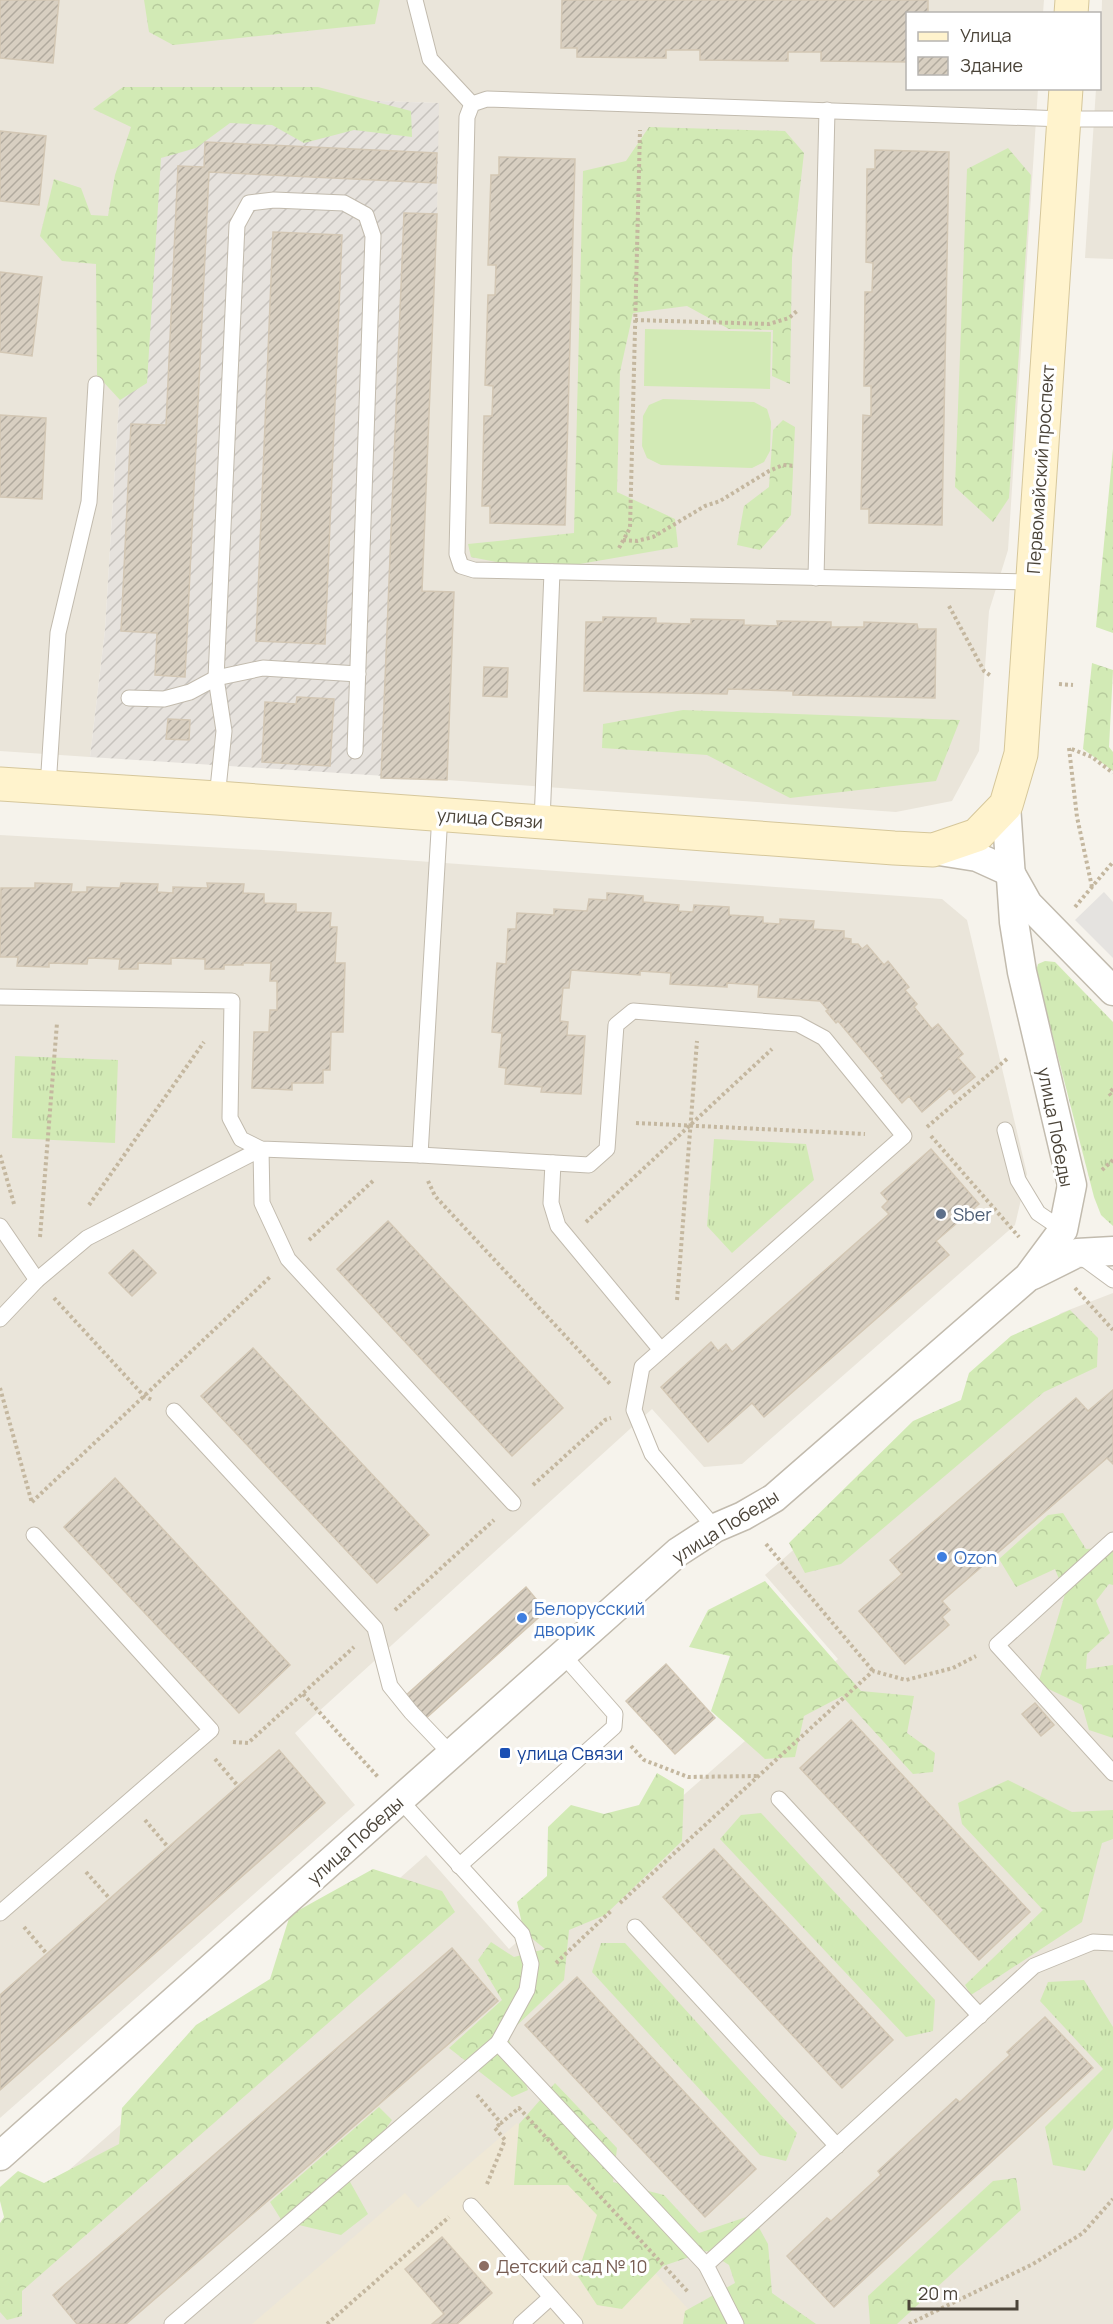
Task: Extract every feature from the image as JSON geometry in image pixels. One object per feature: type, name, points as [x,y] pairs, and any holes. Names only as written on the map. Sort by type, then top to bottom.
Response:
[{"type":"street","name":"Первомайский проспект","points":[[977,835],[1006,805],[1021,753],[1065,104]]},
{"type":"street","name":"улица Связи","points":[[0,784],[933,850],[977,835]]},
{"type":"street","name":"улица Победы","points":[[0,2156],[678,1552],[715,1528],[743,1516],[774,1498],[1070,1242],[1071,1185],[1022,972],[1014,922],[1006,805]]},
{"type":"street","points":[[933,850],[977,857],[1010,872],[1028,904],[1113,991]]},
{"type":"street","points":[[1022,972],[1027,955],[1040,944],[1064,941]]},
{"type":"street","points":[[1070,1242],[1113,1251]]},
{"type":"lane","points":[[415,0],[430,59],[472,104]]},
{"type":"lane","points":[[1032,582],[474,570],[461,566],[457,554],[467,117],[472,104],[486,99],[827,110],[1065,104],[1113,119]]},
{"type":"lane","points":[[816,578],[827,110]]},
{"type":"lane","points":[[217,798],[224,731],[216,678],[237,225],[249,203],[274,200],[344,203],[366,215],[373,236],[355,751]]},
{"type":"lane","points":[[48,787],[58,633],[88,502],[96,384]]},
{"type":"lane","points":[[542,822],[552,572]]},
{"type":"lane","points":[[129,698],[164,699],[190,692],[216,678],[263,668],[358,674]]},
{"type":"lane","points":[[420,1155],[440,814]]},
{"type":"lane","points":[[0,997],[232,1001],[230,1118],[242,1139],[261,1149],[589,1165],[608,1149],[616,1025],[633,1011],[798,1024],[824,1038],[904,1136],[642,1367],[634,1410],[652,1454],[715,1528]]},
{"type":"lane","points":[[1005,1130],[1018,1180],[1038,1213],[1113,1280]]},
{"type":"lane","points":[[0,1318],[37,1280],[87,1238],[261,1149]]},
{"type":"lane","points":[[261,1149],[262,1203],[288,1259],[513,1503]]},
{"type":"lane","points":[[553,1163],[551,1203],[558,1226],[661,1350]]},
{"type":"lane","points":[[0,1226],[37,1280]]},
{"type":"lane","points":[[174,1411],[375,1628],[390,1686],[451,1754]]},
{"type":"lane","points":[[3,1910],[211,1730],[34,1535]]},
{"type":"lane","points":[[1113,1540],[997,1645],[1113,1773]]},
{"type":"lane","points":[[459,1866],[614,1727],[615,1714],[563,1655]]},
{"type":"lane","points":[[780,1799],[980,2016]]},
{"type":"lane","points":[[172,2324],[498,2043],[527,1990],[531,1964],[522,1934],[400,1800]]},
{"type":"lane","points":[[634,1927],[837,2146]]},
{"type":"lane","points":[[706,2265],[1034,1966],[1093,1942],[1113,1943]]},
{"type":"lane","points":[[498,2043],[706,2265],[736,2324]]},
{"type":"lane","points":[[471,2206],[575,2324]]},
{"type":"lane","points":[[521,2324],[551,2297]]},
{"type":"path","points":[[607,573],[630,528],[641,104]]},
{"type":"path","points":[[635,320],[769,324],[789,318],[823,289]]},
{"type":"path","points":[[623,540],[637,541],[654,537],[705,506],[720,501],[783,465],[819,466]]},
{"type":"path","points":[[935,580],[984,671],[997,680]]},
{"type":"path","points":[[1092,887],[1077,817],[1069,748],[1092,757],[1113,773]]},
{"type":"path","points":[[1064,941],[1092,887],[1113,862]]},
{"type":"path","points":[[59,998],[37,1280],[144,1396],[174,1411]]},
{"type":"path","points":[[84,1212],[232,1001]]},
{"type":"path","points":[[674,1339],[699,1017]]},
{"type":"path","points":[[569,1239],[798,1024]]},
{"type":"path","points":[[1016,1052],[924,1129],[1023,1240]]},
{"type":"path","points":[[1113,1089],[1108,1093],[1113,1098]]},
{"type":"path","points":[[609,1122],[691,1124],[904,1136]]},
{"type":"path","points":[[32,1502],[370,1182],[420,1155],[423,1172],[435,1196],[634,1410],[604,1420],[249,1743],[222,1742],[211,1730]]},
{"type":"path","points":[[1073,1286],[1113,1330]]},
{"type":"path","points":[[0,1388],[32,1502],[34,1535]]},
{"type":"path","points":[[766,1544],[873,1671]]},
{"type":"path","points":[[303,1694],[379,1777]]},
{"type":"path","points":[[614,1727],[644,1761],[688,1777],[758,1776]]},
{"type":"path","points":[[199,1741],[238,1786]]},
{"type":"path","points":[[129,1801],[168,1847]]},
{"type":"path","points":[[69,1853],[110,1899]]},
{"type":"path","points":[[3,1910],[47,1954]]},
{"type":"path","points":[[460,2075],[501,2123]]},
{"type":"path","points":[[327,2324],[452,2214],[471,2206],[482,2196],[505,2140],[495,2128],[519,2108],[694,2298]]},
{"type":"path","points":[[909,2324],[1033,2264],[1083,2233],[1113,2199]]},
{"type":"shaded area","points":[[0,0],[1044,0],[1043,12],[906,12],[906,90],[1038,90],[1008,550],[989,611],[979,751],[952,801],[896,812],[447,780],[454,593],[422,591],[437,214],[438,103],[138,93],[105,630],[90,757],[0,751]]},
{"type":"shaded area","points":[[1102,0],[1113,0],[1113,259],[1085,258],[1096,90],[1101,90]]},
{"type":"shaded area","points":[[138,93],[439,103],[437,214],[422,591],[454,592],[447,780],[90,757],[105,630]]},
{"type":"shaded area","points":[[0,835],[280,851],[942,899],[967,920],[1027,1174],[1015,1225],[742,1464],[704,1467],[652,1409],[295,1733],[355,1805],[0,2118]]},
{"type":"shaded area","points":[[1104,892],[1113,902],[1113,958],[1075,920]]},
{"type":"shaded area","points":[[1113,1293],[1113,2324],[0,2324],[0,2231],[426,1855],[509,1949],[838,1659],[765,1575],[1061,1313]]},
{"type":"shaded area","name":"Детский сад № 10","points":[[517,2123],[702,2324],[252,2324],[405,2193],[418,2208]]},
{"type":"green space","points":[[144,0],[380,0],[375,24],[173,45],[149,32]]},
{"type":"green space","points":[[123,87],[318,87],[411,111],[412,137],[354,130],[304,143],[272,125],[230,123],[196,148],[161,158],[147,383],[120,400],[97,375],[96,264],[62,261],[40,236],[54,179],[81,188],[91,215],[108,216],[115,175],[131,127],[93,109]]},
{"type":"green space","points":[[649,127],[785,131],[804,153],[792,258],[790,384],[772,376],[773,330],[729,329],[687,306],[633,313],[620,372],[617,492],[675,519],[678,547],[568,566],[511,565],[471,557],[468,544],[574,533],[583,171],[626,161]]},
{"type":"green space","points":[[1008,148],[1031,175],[1009,498],[993,522],[955,487],[967,169]]},
{"type":"green space","points":[[645,329],[771,332],[770,389],[644,386]]},
{"type":"green space","points":[[663,399],[754,402],[767,409],[771,422],[770,451],[764,462],[752,468],[661,465],[647,458],[642,446],[643,416],[649,405]]},
{"type":"green space","points":[[783,420],[795,427],[791,515],[760,550],[737,545],[744,506],[769,487],[773,430]]},
{"type":"green space","points":[[1113,449],[1113,633],[1096,627]]},
{"type":"green space","points":[[1092,663],[1113,670],[1109,747],[1113,752],[1113,771],[1083,749]]},
{"type":"green space","points":[[683,710],[960,720],[936,781],[790,798],[707,755],[602,748],[603,724]]},
{"type":"green space","points":[[1045,961],[1055,962],[1113,1022],[1113,1226],[1101,1215],[1094,1197],[1036,971],[1038,964]]},
{"type":"green space","points":[[15,1056],[118,1060],[115,1143],[12,1138]]},
{"type":"green space","points":[[714,1139],[806,1144],[814,1180],[732,1253],[707,1226]]},
{"type":"green space","points":[[1070,1310],[1098,1338],[1097,1367],[1044,1392],[841,1564],[805,1573],[789,1543],[913,1421],[961,1400],[969,1373],[1011,1336]]},
{"type":"green space","points":[[1063,1513],[1086,1549],[1113,1547],[1113,1585],[1109,1584],[1096,1601],[1110,1633],[1087,1654],[1086,1669],[1113,1665],[1113,1738],[1089,1730],[1082,1705],[1038,1684],[1065,1594],[1055,1569],[1016,1587],[999,1559],[1048,1515]]},
{"type":"green space","points":[[765,1581],[861,1691],[914,1696],[907,1733],[935,1753],[933,1772],[913,1774],[842,1696],[804,1716],[795,1757],[765,1759],[711,1711],[730,1656],[689,1647],[708,1610]]},
{"type":"green space","points":[[657,1773],[684,1789],[682,1841],[605,1915],[569,1930],[564,1980],[507,2035],[528,2090],[512,2097],[449,2048],[502,2000],[478,1960],[491,1942],[514,1957],[545,1949],[524,1932],[517,1902],[547,1876],[548,1827],[571,1805],[604,1814],[639,1805]]},
{"type":"green space","points":[[1008,1780],[1072,1812],[1113,1810],[1113,1839],[1102,1843],[1082,1922],[971,1995],[965,1985],[1043,1910],[962,1824],[958,1803]]},
{"type":"green space","points":[[761,1813],[935,2000],[933,2031],[906,2037],[720,1839],[741,1815]]},
{"type":"green space","points":[[373,1869],[442,1891],[455,1912],[22,2291],[22,2316],[7,2320],[0,2312],[0,2223],[4,2217],[0,2201],[0,2187],[18,2171],[44,2183],[119,2144],[122,2108],[196,2025],[270,1979],[290,1915]]},
{"type":"green space","points":[[601,1943],[625,1943],[797,2133],[786,2161],[760,2155],[592,1972]]},
{"type":"green space","points":[[1084,1980],[1113,2027],[1113,2128],[1085,2171],[1053,2165],[1045,2127],[1103,2069],[1040,2001],[1048,1982]]},
{"type":"green space","points":[[555,2083],[617,2148],[613,2182],[664,2195],[699,2233],[752,2215],[768,2244],[772,2293],[816,2324],[683,2324],[685,2311],[735,2283],[729,2265],[707,2251],[663,2266],[622,2309],[597,2305],[577,2275],[597,2215],[568,2185],[514,2185],[519,2124]]},
{"type":"green space","points":[[379,2107],[392,2120],[349,2180],[368,2214],[341,2235],[282,2221],[270,2202]]},
{"type":"green space","points":[[1016,2178],[1021,2210],[897,2324],[870,2324],[868,2296],[993,2181]]},
{"type":"building","points":[[0,0],[59,0],[53,63],[0,58]]},
{"type":"building","points":[[562,0],[928,0],[928,12],[906,12],[906,62],[821,61],[821,52],[788,52],[788,61],[700,60],[700,50],[666,50],[666,58],[577,57],[577,48],[561,48]]},
{"type":"building","points":[[0,131],[46,136],[39,205],[0,201]]},
{"type":"building","points":[[205,142],[437,153],[436,183],[209,172],[185,677],[155,675],[157,633],[121,631],[131,424],[166,425],[178,166],[204,167]]},
{"type":"building","points":[[875,150],[949,152],[942,525],[869,523],[869,509],[861,509],[863,415],[871,416],[871,386],[864,386],[865,292],[872,292],[873,263],[866,262],[867,169],[875,169]]},
{"type":"building","points":[[499,157],[575,159],[565,525],[490,523],[490,506],[482,506],[484,416],[492,416],[493,386],[485,385],[488,295],[495,295],[496,265],[488,265],[491,175],[499,175]]},
{"type":"building","points":[[404,213],[437,214],[422,591],[454,592],[447,780],[381,778]]},
{"type":"building","points":[[273,232],[342,235],[325,644],[256,641]]},
{"type":"building","points":[[0,272],[42,277],[32,356],[0,352]]},
{"type":"building","points":[[0,415],[46,418],[42,499],[0,497]]},
{"type":"building","points":[[603,617],[656,618],[656,623],[691,624],[691,619],[744,620],[744,625],[778,626],[777,621],[831,622],[831,627],[864,627],[864,622],[917,624],[918,629],[936,629],[935,698],[793,695],[793,691],[728,689],[727,694],[584,691],[586,622],[603,622]]},
{"type":"building","points":[[484,667],[508,668],[507,697],[483,696]]},
{"type":"building","points":[[297,697],[334,699],[330,766],[262,762],[265,702],[296,704]]},
{"type":"building","points":[[168,719],[190,720],[189,740],[166,739]]},
{"type":"building","points":[[35,883],[72,884],[71,892],[87,892],[87,887],[120,888],[121,883],[158,884],[157,892],[173,893],[173,887],[208,888],[207,883],[244,884],[243,893],[264,894],[264,903],[296,904],[296,912],[331,913],[330,927],[337,927],[335,963],[345,963],[343,1032],[331,1032],[330,1070],[323,1070],[323,1083],[292,1083],[292,1090],[252,1088],[254,1032],[269,1032],[270,1010],[277,1010],[277,981],[270,981],[271,963],[243,963],[243,965],[224,965],[224,969],[205,969],[205,959],[171,958],[171,964],[138,963],[138,969],[119,969],[120,959],[88,958],[87,964],[49,963],[49,967],[17,966],[18,957],[0,957],[1,888],[35,888]]},
{"type":"building","points":[[607,893],[643,896],[643,902],[679,905],[678,911],[693,912],[694,905],[729,907],[729,915],[763,917],[763,923],[780,924],[780,919],[814,921],[813,929],[844,931],[844,938],[851,939],[851,944],[858,944],[862,949],[867,945],[884,965],[888,961],[909,987],[905,990],[917,1004],[914,1007],[932,1029],[938,1024],[963,1054],[958,1058],[975,1077],[954,1094],[950,1088],[922,1112],[909,1096],[902,1103],[881,1078],[884,1076],[838,1021],[836,1023],[820,1001],[758,997],[759,985],[727,983],[727,987],[670,984],[671,973],[640,971],[640,975],[571,970],[569,988],[563,988],[560,1021],[568,1022],[567,1035],[585,1036],[581,1094],[541,1092],[542,1087],[505,1084],[506,1068],[499,1067],[502,1033],[492,1032],[497,963],[506,964],[508,929],[516,929],[517,913],[554,915],[554,909],[587,911],[589,899],[607,900]]},
{"type":"building","points":[[931,1149],[979,1204],[936,1241],[949,1255],[764,1417],[752,1403],[708,1442],[661,1387],[711,1342],[718,1351],[726,1344],[732,1352],[889,1214],[882,1207],[888,1201],[881,1193]]},
{"type":"building","points":[[388,1221],[563,1408],[512,1456],[337,1269]]},
{"type":"building","points":[[133,1250],[156,1273],[132,1296],[109,1273]]},
{"type":"building","points":[[253,1348],[429,1535],[377,1583],[201,1396]]},
{"type":"building","points":[[1113,1390],[1113,1464],[1107,1458],[942,1601],[950,1610],[942,1617],[949,1625],[905,1664],[859,1611],[902,1574],[890,1560],[1076,1398],[1088,1411]]},
{"type":"building","points":[[115,1478],[290,1665],[239,1713],[64,1527]]},
{"type":"building","points":[[526,1587],[546,1611],[424,1720],[404,1697]]},
{"type":"building","points":[[666,1664],[715,1718],[675,1754],[626,1701]]},
{"type":"building","points":[[1035,1703],[1054,1725],[1041,1736],[1022,1714]]},
{"type":"building","points":[[851,1720],[1030,1912],[979,1960],[800,1768]]},
{"type":"building","points":[[279,1750],[325,1803],[0,2090],[0,1995]]},
{"type":"building","points":[[714,1849],[893,2040],[842,2088],[663,1897]]},
{"type":"building","points":[[452,1948],[498,2001],[126,2324],[77,2324],[53,2295]]},
{"type":"building","points":[[577,1977],[756,2169],[705,2217],[525,2025]]},
{"type":"building","points":[[1045,2017],[1093,2068],[834,2307],[787,2256],[827,2218],[831,2221],[881,2175],[878,2171],[956,2099],[960,2102],[1010,2055],[1007,2052]]},
{"type":"building","points":[[442,2237],[492,2293],[457,2324],[432,2324],[444,2314],[405,2269]]},
{"type":"place","name":"Sber","points":[[941,1214]]},
{"type":"place","name":"Ozon","points":[[942,1557]]},
{"type":"place","name":"Белорусский дворик","points":[[522,1618]]},
{"type":"place","name":"улица Связи","points":[[505,1753]]},
{"type":"place","name":"Детский сад № 10","points":[[484,2266]]}]
